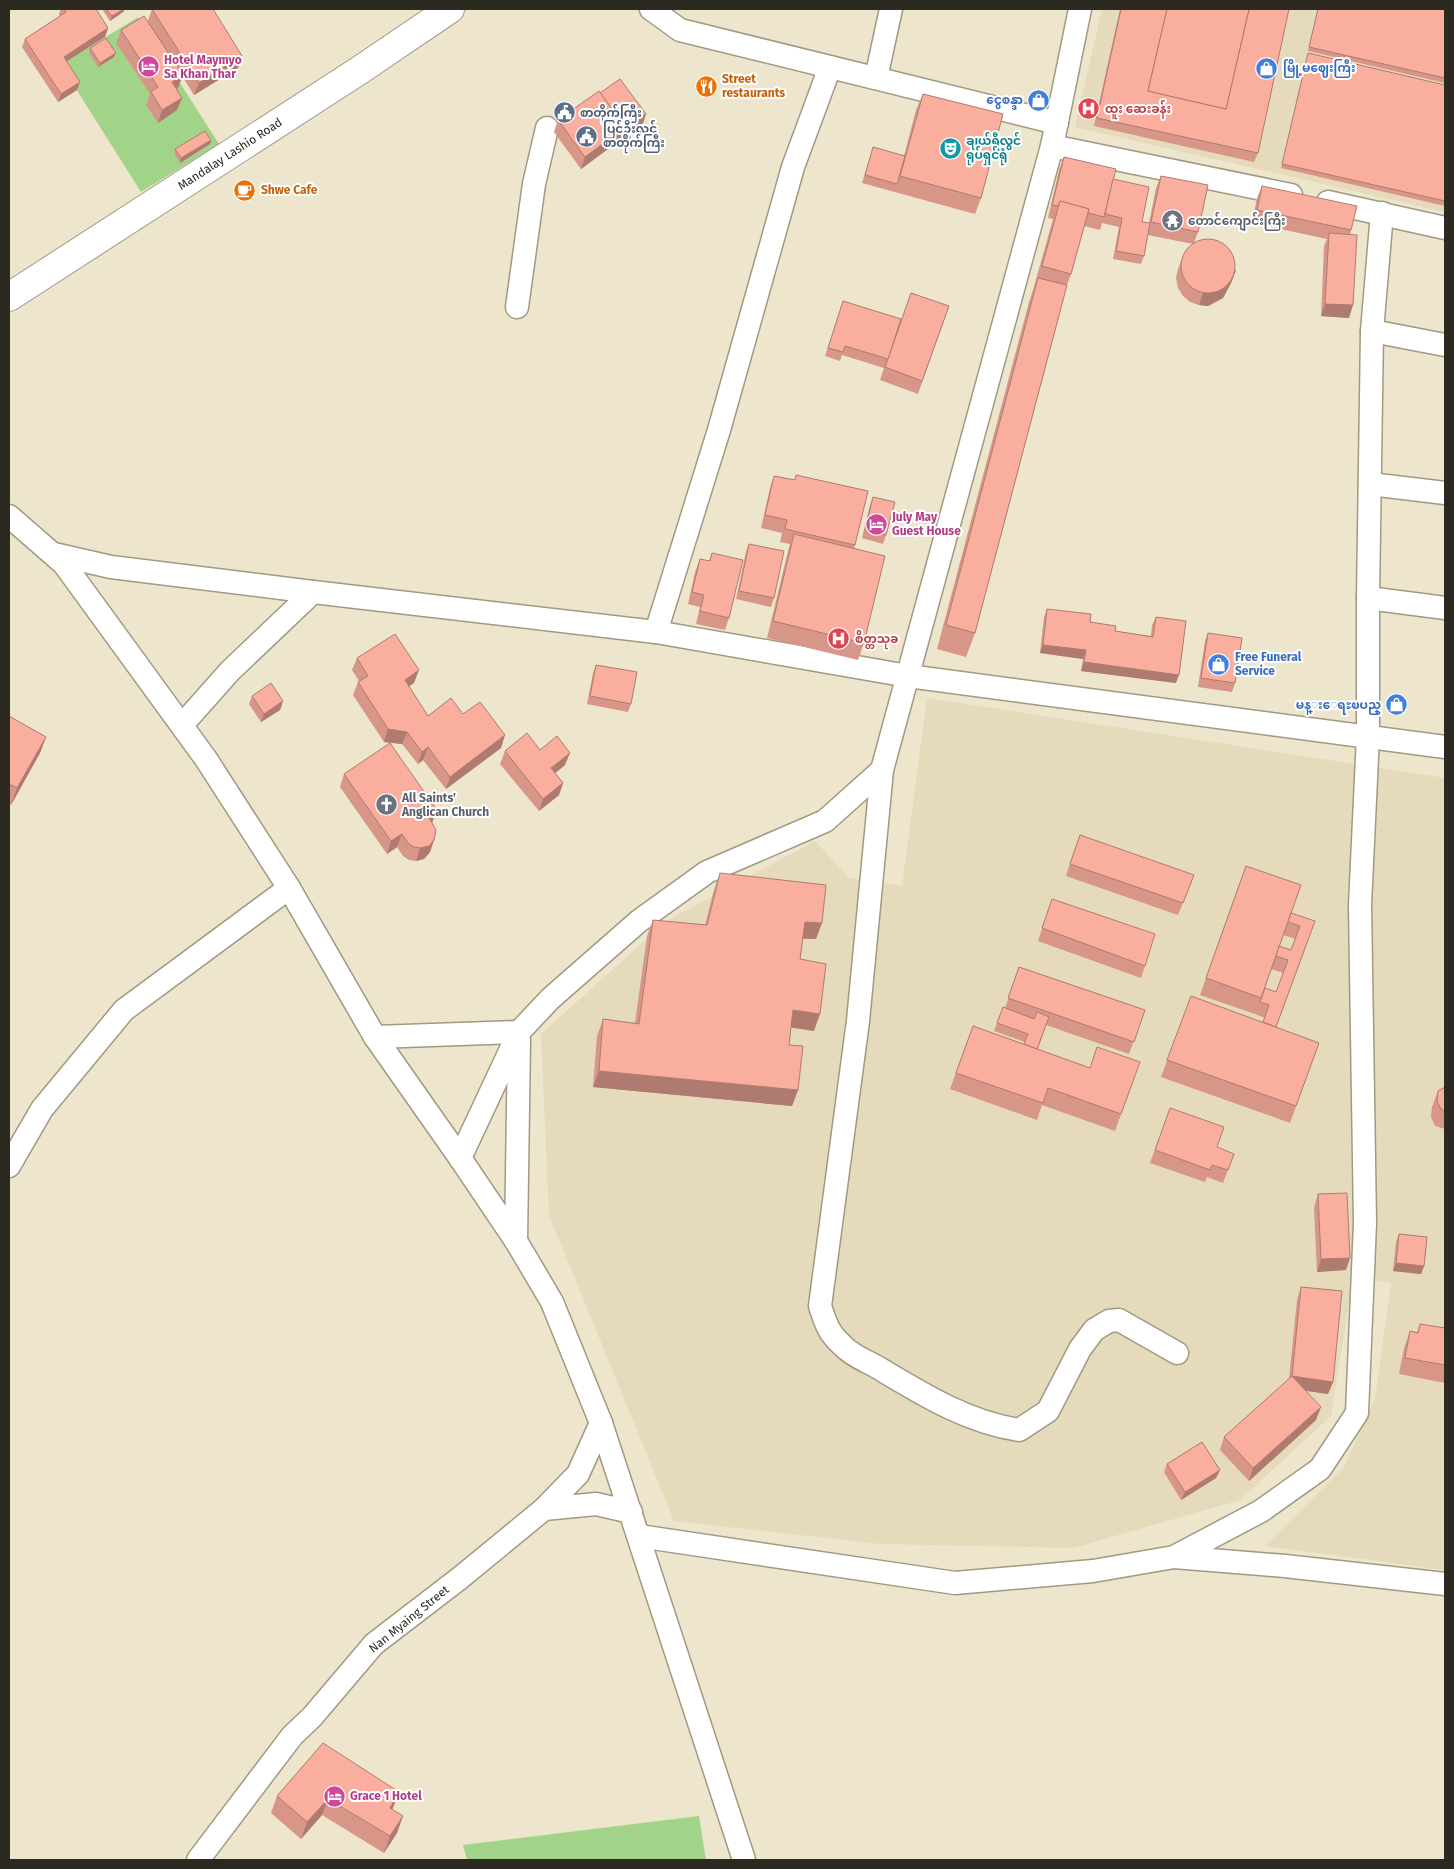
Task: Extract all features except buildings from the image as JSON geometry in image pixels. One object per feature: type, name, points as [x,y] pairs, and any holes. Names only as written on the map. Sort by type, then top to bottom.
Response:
[{"type":"highway","name":"Mandalay Lashio Road","points":[[9,296],[360,70],[450,9]]},
{"type":"street","points":[[651,9],[680,30],[1057,123]]},
{"type":"street","points":[[876,78],[890,9]]},
{"type":"street","points":[[1080,9],[1052,146],[882,770],[858,1021],[820,1306],[827,1328],[843,1347],[961,1414],[1002,1427],[1019,1430],[1048,1411],[1080,1349],[1094,1330],[1109,1321],[1119,1320],[1177,1353]]},
{"type":"street","points":[[656,632],[719,430],[793,167],[830,67]]},
{"type":"street","points":[[517,307],[534,184],[547,128]]},
{"type":"street","points":[[1052,146],[1382,213],[1445,228]]},
{"type":"street","points":[[1174,1557],[1261,1511],[1320,1469],[1357,1413],[1365,1223],[1360,905],[1368,736],[1372,331],[1382,213]]},
{"type":"street","points":[[1372,331],[1445,345]]},
{"type":"street","points":[[1370,484],[1445,493]]},
{"type":"street","points":[[9,516],[64,564],[182,725],[289,888],[375,1036],[516,1241],[552,1302],[601,1423],[744,1860]]},
{"type":"street","points":[[54,554],[111,567],[656,632],[908,676],[1445,747]]},
{"type":"street","points":[[182,725],[230,671],[313,592]]},
{"type":"street","points":[[1368,598],[1445,608]]},
{"type":"street","points":[[460,1158],[519,1032],[550,999],[639,921],[707,872],[825,821],[882,770]]},
{"type":"street","points":[[9,1166],[42,1110],[124,1010],[289,888]]},
{"type":"street","points":[[375,1036],[519,1032]]},
{"type":"street","points":[[516,1241],[519,1032]]},
{"type":"street","name":"Nan Myaing Street","points":[[198,1860],[292,1736],[312,1717],[374,1644],[460,1578],[544,1509],[578,1474],[601,1423]]},
{"type":"street","points":[[544,1509],[596,1504],[631,1512]]},
{"type":"street","points":[[639,1536],[955,1583],[1093,1570],[1174,1557],[1285,1566],[1445,1584]]},
{"type":"shaded area","name":"မြို့မဈေးကြီး","points":[[1102,9],[1445,9],[1445,212],[1075,127]]},
{"type":"shaded area","points":[[927,698],[1445,778],[1445,1570],[1265,1546],[1344,1467],[1375,1399],[1391,1283],[1353,1277],[1331,1416],[1240,1500],[1073,1548],[881,1544],[674,1521],[549,1215],[541,1034],[668,920],[815,841],[849,878],[902,886]]},
{"type":"green space","points":[[138,17],[219,144],[141,192],[61,65]]},
{"type":"green space","points":[[699,1816],[706,1860],[467,1860],[463,1845]]},
{"type":"place","name":"Hotel Maymyo Sa Khan Thar","points":[[148,67]]},
{"type":"place","name":"မြို့မဈေးကြီး","points":[[1267,68]]},
{"type":"place","name":"Street restaurants","points":[[706,86]]},
{"type":"place","name":"ငွေစန္ဒာ","points":[[1039,100]]},
{"type":"place","name":"ထူး ဆေးခန်း","points":[[1089,109]]},
{"type":"place","name":"စာတိုက်ကြီး","points":[[564,113]]},
{"type":"place","name":"ပြင်ဦးလွင် စာတိုက်ကြီး","points":[[587,136]]},
{"type":"place","name":"ချယ်ရီလွင် ရုပ်ရှင်ရုံ","points":[[950,148]]},
{"type":"place","name":"Shwe Cafe","points":[[245,190]]},
{"type":"place","name":"တောင်ကျောင်းကြီး","points":[[1172,221]]},
{"type":"place","name":"July May Guest House","points":[[876,524]]},
{"type":"place","name":"စိတ္တသုခ","points":[[839,639]]},
{"type":"place","name":"Free Funeral Service","points":[[1219,664]]},
{"type":"place","name":"မန္းေရႊၿပည္","points":[[1397,705]]},
{"type":"place","name":"All Saints' Anglican Church","points":[[386,805]]},
{"type":"place","name":"Grace 1 Hotel","points":[[334,1796]]}]
